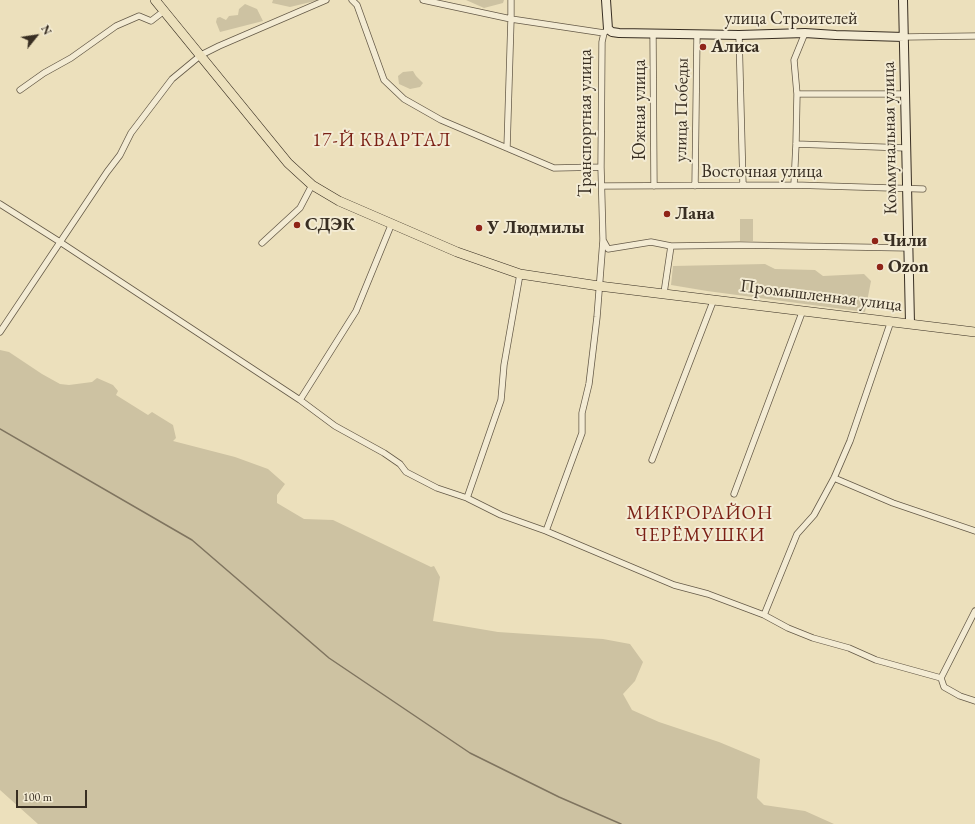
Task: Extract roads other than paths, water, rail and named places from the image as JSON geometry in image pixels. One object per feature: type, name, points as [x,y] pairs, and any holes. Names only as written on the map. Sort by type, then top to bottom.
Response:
[{"type":"main road","name":"Промышленная улица","points":[[155,0],[202,55],[288,163],[312,186],[339,201],[457,252],[520,274],[599,286],[975,332]]},
{"type":"street","points":[[0,332],[107,172],[120,156],[131,133],[172,79],[202,55],[219,46],[326,0]]},
{"type":"street","points":[[352,0],[357,5],[384,80],[404,100],[441,120],[554,168],[601,167]]},
{"type":"street","points":[[423,0],[444,3],[511,19],[606,31]]},
{"type":"street","points":[[507,148],[511,0]]},
{"type":"street","name":"Транспортная улица","points":[[546,530],[582,434],[582,413],[590,377],[598,317],[603,240],[601,167],[602,42],[606,31],[606,0]]},
{"type":"street","name":"Коммунальная улица","points":[[903,0],[910,323]]},
{"type":"street","points":[[20,90],[44,73],[71,58],[116,26],[139,16],[151,21],[164,11]]},
{"type":"street","name":"улица Строителей","points":[[606,31],[653,34],[739,35],[805,33],[904,37],[975,36]]},
{"type":"street","points":[[794,185],[797,94],[794,60],[805,33]]},
{"type":"street","name":"Южная улица","points":[[653,34],[654,186]]},
{"type":"street","name":"улица Победы","points":[[695,186],[697,34]]},
{"type":"street","points":[[739,35],[743,185]]},
{"type":"street","points":[[797,94],[905,94]]},
{"type":"street","points":[[796,144],[906,148]]},
{"type":"street","name":"Восточная улица","points":[[602,186],[794,185],[923,189]]},
{"type":"street","points":[[262,244],[300,208],[312,186]]},
{"type":"street","points":[[0,204],[300,400],[335,426],[384,453],[400,464],[406,472],[437,488],[467,498],[501,515],[546,530],[674,585],[708,594],[764,615],[788,628],[813,638],[849,648],[876,660],[941,678]]},
{"type":"street","points":[[300,400],[356,311],[392,223]]},
{"type":"street","points":[[603,240],[608,249],[651,242],[671,246],[740,245],[909,248]]},
{"type":"street","points":[[664,293],[671,246]]},
{"type":"street","points":[[467,498],[501,400],[504,365],[520,274]]},
{"type":"street","points":[[652,460],[714,299]]},
{"type":"street","points":[[734,494],[803,310]]},
{"type":"street","points":[[764,615],[797,534],[814,515],[834,478],[850,441],[891,321]]},
{"type":"street","points":[[834,478],[893,503],[975,531]]},
{"type":"street","points":[[975,611],[941,678],[944,687],[975,702]]},
{"type":"waterway","points":[[0,429],[192,540],[329,658],[470,753],[559,797],[621,824]]},
{"type":"place","name":"Алиса","points":[[703,47]]},
{"type":"place","name":"Лана","points":[[667,214]]},
{"type":"place","name":"СДЭК","points":[[297,225]]},
{"type":"place","name":"У Людмилы","points":[[479,228]]},
{"type":"place","name":"Чили","points":[[875,241]]},
{"type":"place","name":"Ozon","points":[[880,267]]},
{"type":"district","name":"17-Й КВАРТАЛ","points":[[382,141]]},
{"type":"district","name":"МИКРОРАЙОН ЧЕРЁМУШКИ","points":[[700,525]]}]
